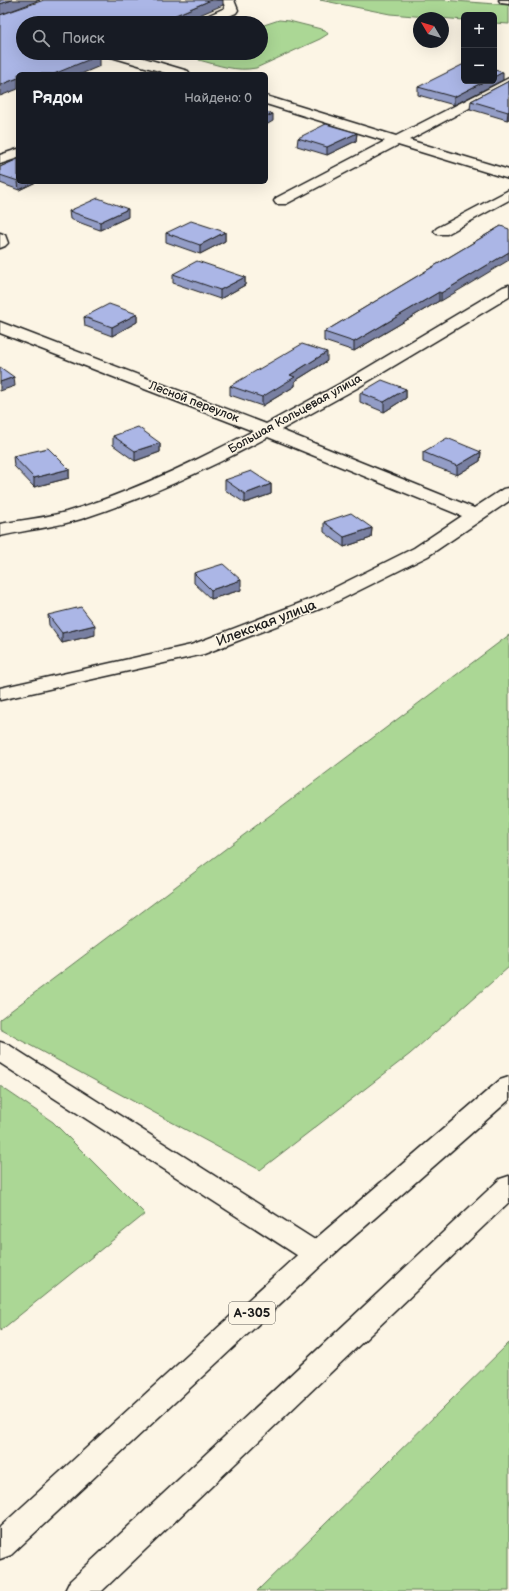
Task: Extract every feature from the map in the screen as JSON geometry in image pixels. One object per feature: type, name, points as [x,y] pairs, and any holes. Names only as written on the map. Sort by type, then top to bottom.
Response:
[{"type":"main road","points":[[218,16],[232,10],[229,2],[223,0]]},
{"type":"main road","points":[[145,60],[178,72]]},
{"type":"main road","points":[[281,201],[509,82]]},
{"type":"main road","points":[[268,101],[509,174]]},
{"type":"main road","points":[[0,160],[16,154]]},
{"type":"main road","points":[[442,231],[509,194]]},
{"type":"main road","points":[[0,238],[0,243]]},
{"type":"main road","name":"Большая Кольцевая улица","points":[[0,530],[73,515],[153,485],[222,455],[269,431],[509,290]]},
{"type":"main road","name":"Лесной переулок","points":[[0,327],[269,431],[475,515]]},
{"type":"main road","name":"Илекская улица","points":[[0,694],[197,650],[323,601],[421,552],[509,493]]},
{"type":"main road","points":[[0,1051],[316,1254]]},
{"type":"main road","name":"А-305","points":[[0,1546],[316,1254],[509,1086]]},
{"type":"main road","points":[[81,1591],[509,1186]]},
{"type":"green space","points":[[320,0],[442,0],[509,5],[509,24],[497,23],[497,12],[461,12],[461,20],[449,19],[449,12],[413,12],[413,16],[390,14]]},
{"type":"green space","points":[[279,20],[289,21],[325,30],[328,34],[256,68],[241,69],[199,60],[268,60],[268,24]]},
{"type":"green space","points":[[509,635],[509,967],[410,1054],[260,1170],[0,1029],[0,1019]]},
{"type":"green space","points":[[0,1086],[53,1122],[145,1214],[0,1331]]},
{"type":"green space","points":[[509,1343],[509,1591],[257,1591]]},
{"type":"building","points":[[0,0],[12,0],[0,4]]},
{"type":"building","points":[[44,0],[211,0],[173,16],[16,16],[16,60],[88,60],[59,72],[16,72],[16,79],[0,85],[0,15]]},
{"type":"building","points":[[461,66],[461,84],[479,84],[454,97],[418,87]]},
{"type":"building","points":[[497,71],[503,72],[497,75]]},
{"type":"building","points":[[509,81],[508,112],[471,101]]},
{"type":"building","points":[[326,124],[357,133],[327,147],[298,138]]},
{"type":"building","points":[[16,160],[16,180],[0,175],[0,167]]},
{"type":"building","points":[[98,198],[128,209],[100,222],[69,211]]},
{"type":"building","points":[[191,221],[225,232],[200,245],[166,233]]},
{"type":"building","points":[[501,226],[509,229],[509,252],[441,293],[439,292],[354,342],[324,332]]},
{"type":"building","points":[[197,261],[245,277],[220,290],[173,274]]},
{"type":"building","points":[[109,304],[137,314],[112,327],[84,317]]},
{"type":"building","points":[[302,344],[327,352],[290,375],[295,377],[262,397],[230,386]]},
{"type":"building","points":[[0,367],[14,377],[0,382]]},
{"type":"building","points":[[382,380],[406,389],[384,402],[360,393]]},
{"type":"building","points":[[138,427],[160,443],[135,451],[113,436]]},
{"type":"building","points":[[447,438],[481,452],[457,466],[423,452]]},
{"type":"building","points":[[48,448],[69,469],[34,478],[13,456]]},
{"type":"building","points":[[251,471],[271,484],[245,494],[225,480]]},
{"type":"building","points":[[351,513],[372,528],[344,537],[324,522]]},
{"type":"building","points":[[223,564],[241,580],[211,590],[194,573]]},
{"type":"building","points":[[81,607],[95,625],[62,633],[48,615]]}]
